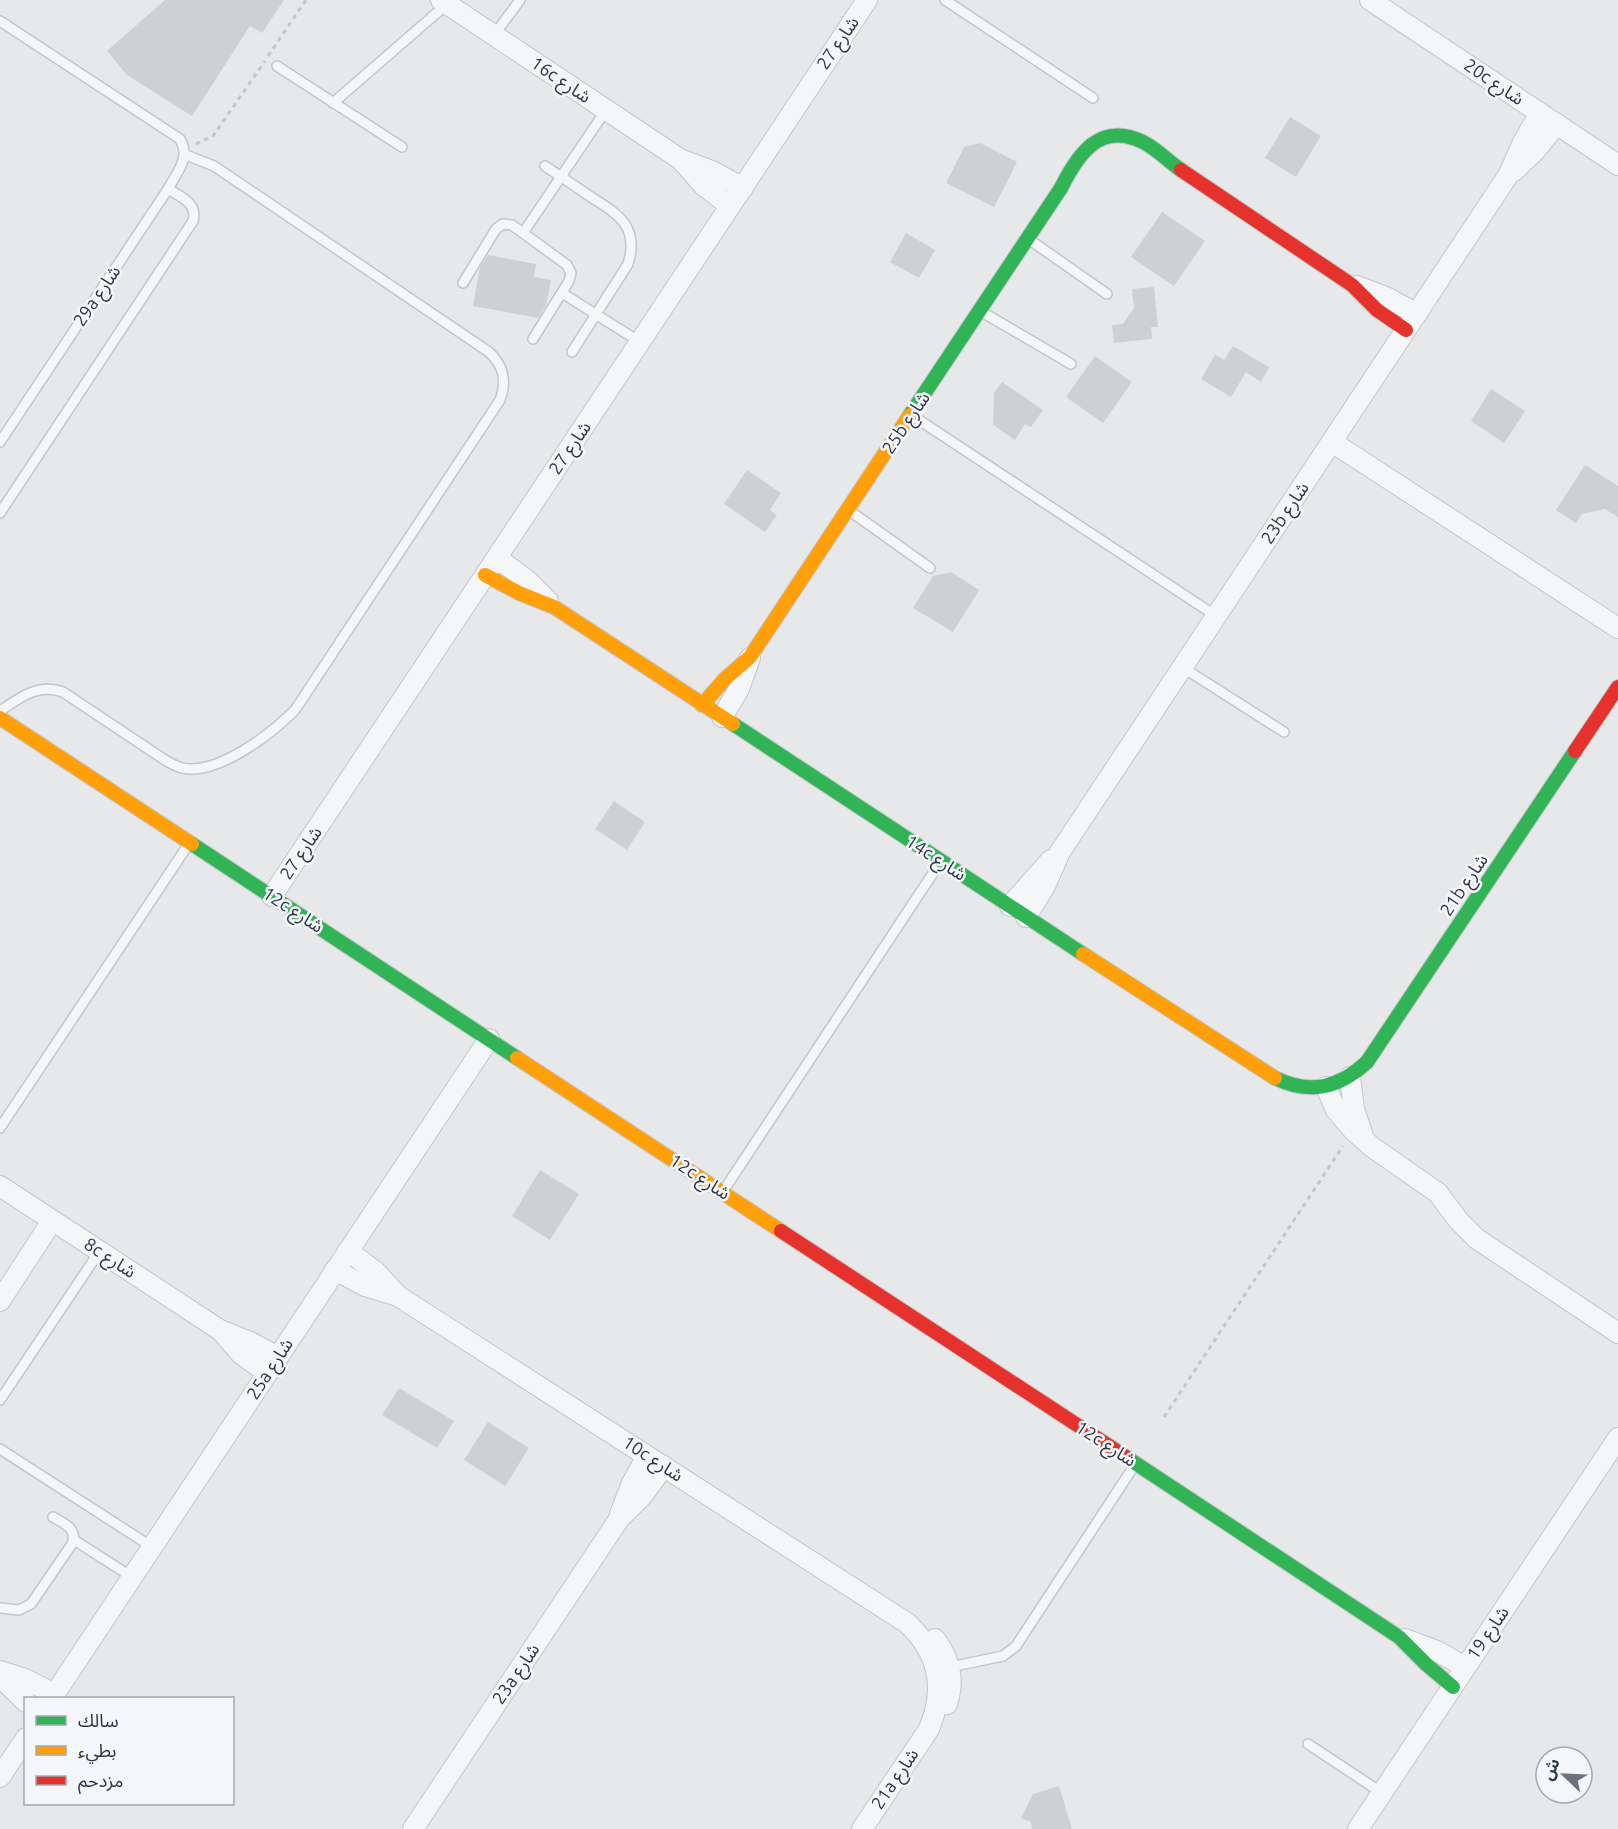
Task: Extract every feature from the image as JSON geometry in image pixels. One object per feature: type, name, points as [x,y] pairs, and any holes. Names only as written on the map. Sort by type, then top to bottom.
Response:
[{"type":"street","name":"شارع 27","points":[[272,896],[867,0]]},
{"type":"street","name":"20c شارع","points":[[1375,1],[1618,165]]},
{"type":"street","name":"16c شارع","points":[[444,2],[680,159],[712,171],[743,188]]},
{"type":"street","name":"23b شارع","points":[[1018,912],[1045,886],[1060,852],[1509,174],[1522,142],[1540,113]]},
{"type":"street","name":"23b شارع","points":[[1509,174],[1535,151],[1557,124]]},
{"type":"street","name":"25b شارع","points":[[702,705],[750,657],[1061,188],[1094,157],[1116,149],[1138,150],[1169,162],[1352,285],[1386,297],[1411,322]]},
{"type":"street","name":"16c شارع","points":[[680,159],[703,185],[730,206]]},
{"type":"street","points":[[1332,442],[1618,628]]},
{"type":"street","name":"14c شارع","points":[[497,558],[527,580],[554,607],[1268,1075],[1288,1085],[1326,1087]]},
{"type":"street","name":"14c شارع","points":[[485,575],[519,593],[554,607]]},
{"type":"street","name":"25b شارع","points":[[722,717],[739,689],[750,657]]},
{"type":"street","name":"21b شارع","points":[[1326,1087],[1350,1077],[1367,1062],[1618,687]]},
{"type":"street","name":"12c شارع","points":[[0,718],[1399,1637],[1453,1687]]},
{"type":"street","name":"25a شارع","points":[[53,1696],[489,1039]]},
{"type":"street","points":[[1350,1077],[1359,1135]]},
{"type":"street","points":[[1326,1087],[1336,1110],[1359,1135],[1372,1147],[1438,1193],[1458,1220],[1477,1239],[1618,1333]]},
{"type":"street","name":"8c شارع","points":[[0,1186],[220,1330],[241,1354],[273,1365]]},
{"type":"street","points":[[0,1301],[52,1221]]},
{"type":"street","name":"10c شارع","points":[[348,1251],[375,1271],[398,1296],[907,1623],[927,1632],[942,1648],[943,1668]]},
{"type":"street","name":"10c شارع","points":[[335,1270],[365,1286],[398,1296]]},
{"type":"street","name":"شارع 19","points":[[1358,1829],[1618,1438]]},
{"type":"street","name":"23a شارع","points":[[619,1519],[632,1483],[647,1456]]},
{"type":"street","name":"23a شارع","points":[[413,1829],[619,1519],[643,1495],[664,1466]]},
{"type":"street","name":"12c شارع","points":[[1399,1637],[1437,1651],[1465,1667]]},
{"type":"street","name":"21a شارع","points":[[862,1829],[929,1730],[938,1700],[943,1668]]},
{"type":"street","points":[[0,1671],[25,1679],[53,1696]]},
{"type":"street","points":[[0,1677],[24,1700]]},
{"type":"street","points":[[0,1777],[24,1741]]},
{"type":"lane","points":[[494,35],[520,0]]},
{"type":"lane","points":[[945,0],[1093,98]]},
{"type":"lane","points":[[333,103],[444,2]]},
{"type":"lane","points":[[0,21],[180,139],[185,151],[214,166],[489,352],[503,373],[503,391],[500,400],[295,710],[261,740],[222,760],[201,767],[182,768],[165,760],[56,689],[31,691],[0,711]]},
{"type":"lane","points":[[277,66],[402,147]]},
{"type":"lane","points":[[523,233],[606,110]]},
{"type":"lane","name":"29a شارع","points":[[0,442],[168,189],[185,151]]},
{"type":"lane","points":[[545,166],[618,214],[628,228],[631,237],[631,255],[628,264],[572,352]]},
{"type":"lane","points":[[0,513],[193,221],[194,211],[190,202],[168,189]]},
{"type":"lane","points":[[463,283],[499,225],[512,225],[570,268],[571,277],[533,339]]},
{"type":"lane","points":[[1028,238],[1107,294]]},
{"type":"lane","points":[[562,294],[640,342]]},
{"type":"lane","points":[[980,310],[1071,364]]},
{"type":"lane","points":[[911,415],[1216,616]]},
{"type":"lane","points":[[848,510],[930,568]]},
{"type":"lane","points":[[1182,667],[1284,732]]},
{"type":"lane","points":[[0,1128],[190,842]]},
{"type":"lane","points":[[722,1192],[941,861]]},
{"type":"lane","points":[[0,1400],[99,1252]]},
{"type":"lane","points":[[0,1449],[152,1547]]},
{"type":"lane","points":[[943,1668],[1003,1656],[1016,1646],[1136,1464]]},
{"type":"lane","points":[[53,1517],[71,1528],[74,1540],[132,1577]]},
{"type":"lane","points":[[0,1608],[19,1610],[31,1604],[74,1540]]},
{"type":"lane","points":[[1308,1744],[1382,1793]]},
{"type":"path","points":[[185,151],[213,136],[306,0]]},
{"type":"path","points":[[1164,1417],[1359,1135]]},
{"type":"building","points":[[165,0],[284,0],[262,33],[250,26],[192,116],[127,75],[107,51]]},
{"type":"building","points":[[1290,117],[1321,136],[1296,177],[1265,158]]},
{"type":"building","points":[[980,143],[1017,162],[994,207],[946,183],[964,147]]},
{"type":"building","points":[[1162,212],[1205,241],[1174,286],[1131,257]]},
{"type":"building","points":[[906,233],[935,250],[919,278],[890,262]]},
{"type":"building","points":[[488,255],[536,264],[534,277],[551,280],[546,305],[538,318],[473,306],[480,267]]},
{"type":"building","points":[[1154,287],[1158,327],[1151,327],[1152,339],[1114,343],[1112,325],[1123,324],[1134,308],[1132,289]]},
{"type":"building","points":[[1233,346],[1269,367],[1261,382],[1246,372],[1231,397],[1201,379],[1215,355],[1224,360]]},
{"type":"building","points":[[1095,356],[1132,382],[1103,423],[1066,397]]},
{"type":"building","points":[[1002,382],[1043,410],[1031,427],[1025,424],[1015,440],[993,425],[994,393]]},
{"type":"building","points":[[1491,389],[1525,411],[1504,443],[1471,421]]},
{"type":"building","points":[[1585,465],[1618,486],[1618,517],[1605,509],[1582,514],[1576,523],[1556,510]]},
{"type":"building","points":[[747,470],[781,493],[770,510],[777,515],[765,532],[724,504]]},
{"type":"building","points":[[951,572],[979,590],[953,632],[913,608],[933,576]]},
{"type":"building","points":[[614,801],[645,822],[627,850],[595,829]]},
{"type":"building","points":[[540,1170],[579,1194],[550,1240],[512,1216]]},
{"type":"building","points":[[399,1388],[454,1421],[437,1448],[382,1415]]},
{"type":"building","points":[[488,1422],[529,1448],[505,1486],[464,1460]]},
{"type":"building","points":[[1059,1786],[1072,1829],[1032,1829],[1031,1822],[1021,1818],[1033,1794]]},
{"type":"traffic: fast","points":[[910,415],[1075,164],[1092,144],[1103,138],[1128,137],[1148,145],[1181,170]]},
{"type":"traffic: fast","points":[[733,724],[1083,954]]},
{"type":"traffic: fast","points":[[1275,1078],[1300,1086],[1324,1086],[1346,1078],[1367,1062],[1575,751]]},
{"type":"traffic: fast","points":[[192,844],[517,1058]]},
{"type":"traffic: fast","points":[[1129,1459],[1399,1637],[1453,1687]]},
{"type":"traffic: slow","points":[[702,705],[725,679],[750,657],[910,415]]},
{"type":"traffic: slow","points":[[485,575],[519,593],[554,607],[733,724]]},
{"type":"traffic: slow","points":[[0,718],[192,844]]},
{"type":"traffic: slow","points":[[1083,954],[1275,1078]]},
{"type":"traffic: slow","points":[[517,1058],[781,1231]]},
{"type":"traffic: jam","points":[[1181,170],[1352,285],[1377,310],[1406,330]]},
{"type":"traffic: jam","points":[[1575,751],[1618,687]]},
{"type":"traffic: jam","points":[[781,1231],[1129,1459]]}]
